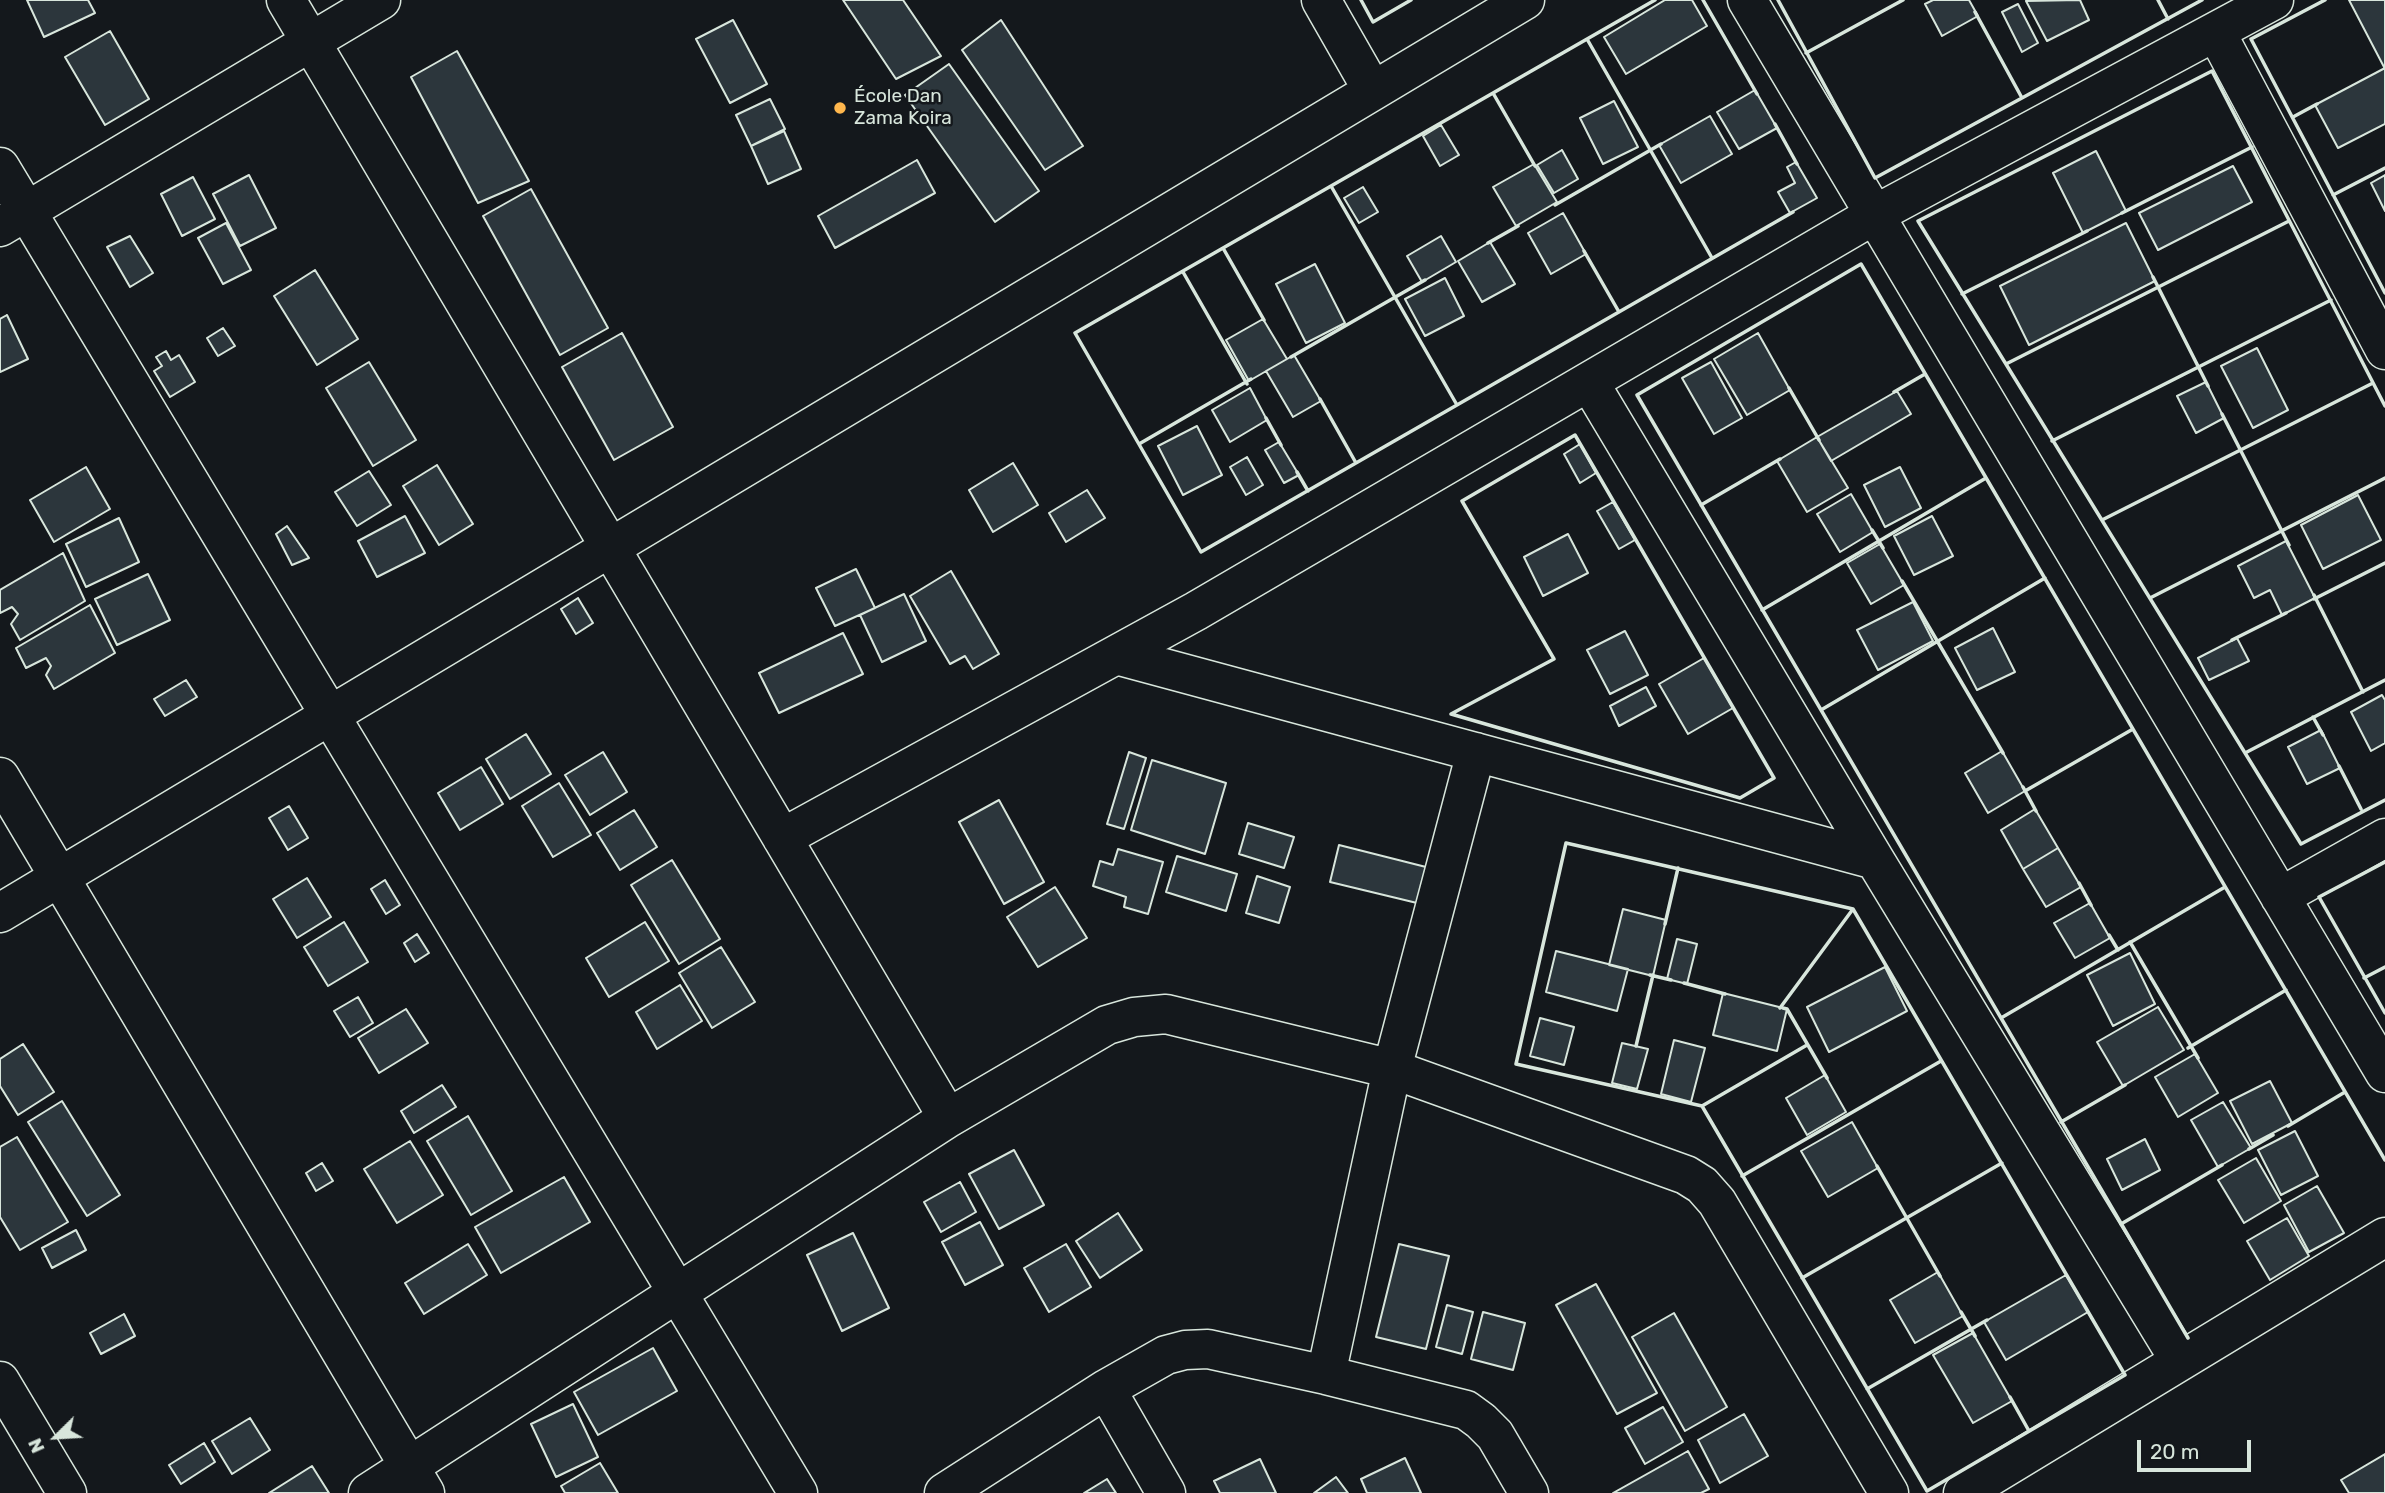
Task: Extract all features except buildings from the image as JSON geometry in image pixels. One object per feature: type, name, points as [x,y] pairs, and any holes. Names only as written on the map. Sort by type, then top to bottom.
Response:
[{"type":"street","points":[[286,0],[948,1118]]},
{"type":"street","points":[[13,219],[381,0]]},
{"type":"street","points":[[1321,0],[1373,91]]},
{"type":"street","points":[[0,913],[1525,0]]},
{"type":"street","points":[[1746,0],[2385,1073]]},
{"type":"street","points":[[782,838],[1116,655],[1874,215],[2274,0]]},
{"type":"street","points":[[2216,32],[2385,350]]},
{"type":"street","points":[[0,167],[13,219],[330,715],[798,1493]]},
{"type":"street","points":[[1589,382],[1875,860],[2180,1361]]},
{"type":"street","points":[[1116,655],[1875,860]]},
{"type":"street","points":[[1326,1375],[1392,1069],[1476,752]]},
{"type":"street","points":[[0,777],[417,1480]]},
{"type":"street","points":[[2280,897],[2385,838]]},
{"type":"street","points":[[368,1493],[417,1480],[678,1293],[948,1118],[1107,1025],[1135,1017],[1166,1014],[1392,1069],[1686,1175],[1702,1185],[1717,1202],[1889,1493]]},
{"type":"street","points":[[1963,1493],[2385,1237]]},
{"type":"street","points":[[944,1493],[1106,1389],[1166,1355],[1185,1350],[1208,1349],[1466,1410],[1481,1420],[1495,1435],[1529,1493]]},
{"type":"street","points":[[0,1381],[67,1493]]},
{"type":"street","points":[[1106,1389],[1166,1493]]},
{"type":"wall","points":[[1361,0],[1373,22],[1411,0]]},
{"type":"wall","points":[[1655,0],[1075,333],[1201,552],[1793,212]]},
{"type":"wall","points":[[1703,0],[1757,94]]},
{"type":"wall","points":[[1778,0],[1875,178],[2202,0]]},
{"type":"wall","points":[[1806,53],[1903,0]]},
{"type":"wall","points":[[2158,0],[2168,19]]},
{"type":"wall","points":[[2325,0],[2251,39],[2385,293]]},
{"type":"wall","points":[[1975,12],[2022,98]]},
{"type":"wall","points":[[1587,39],[1712,258]]},
{"type":"wall","points":[[2385,406],[2212,71],[1918,221],[2301,844],[2385,800]]},
{"type":"wall","points":[[1493,93],[1535,166]]},
{"type":"wall","points":[[2293,117],[2317,104]]},
{"type":"wall","points":[[1775,124],[1797,164]]},
{"type":"wall","points":[[1555,205],[1661,144]]},
{"type":"wall","points":[[2122,213],[2252,147]]},
{"type":"wall","points":[[2333,195],[2385,168]]},
{"type":"wall","points":[[1331,186],[1457,405]]},
{"type":"wall","points":[[2006,364],[2289,221]]},
{"type":"wall","points":[[1488,243],[1518,226]]},
{"type":"wall","points":[[1962,294],[2087,231]]},
{"type":"wall","points":[[1223,248],[1264,320]]},
{"type":"wall","points":[[1584,251],[1619,312]]},
{"type":"wall","points":[[2188,1338],[1637,395],[1861,264],[2385,1160]]},
{"type":"wall","points":[[1183,272],[1247,384]]},
{"type":"wall","points":[[2153,277],[2208,386]]},
{"type":"wall","points":[[1291,357],[1425,280]]},
{"type":"wall","points":[[2052,441],[2331,300]]},
{"type":"wall","points":[[1894,392],[1925,374]]},
{"type":"wall","points":[[1139,444],[1251,379]]},
{"type":"wall","points":[[2102,520],[2373,383]]},
{"type":"wall","points":[[1789,388],[1819,440]]},
{"type":"wall","points":[[1320,399],[1356,463]]},
{"type":"wall","points":[[2222,414],[2289,545]]},
{"type":"wall","points":[[1266,418],[1281,445]]},
{"type":"wall","points":[[1575,435],[1774,778],[1740,798],[1451,714],[1554,659],[1462,501],[1575,435]]},
{"type":"wall","points":[[1701,505],[1780,459]]},
{"type":"wall","points":[[1297,472],[1308,491]]},
{"type":"wall","points":[[1762,610],[1986,478]]},
{"type":"wall","points":[[2150,598],[2385,478]]},
{"type":"wall","points":[[1872,530],[1883,548]]},
{"type":"wall","points":[[2314,599],[2385,563]]},
{"type":"wall","points":[[1821,710],[2045,578]]},
{"type":"wall","points":[[1902,581],[2003,753]]},
{"type":"wall","points":[[2314,595],[2363,692]]},
{"type":"wall","points":[[2232,640],[2286,613]]},
{"type":"wall","points":[[2245,753],[2385,680]]},
{"type":"wall","points":[[2313,717],[2323,735]]},
{"type":"wall","points":[[2025,791],[2133,729]]},
{"type":"wall","points":[[2339,766],[2361,809]]},
{"type":"wall","points":[[2023,787],[2036,811]]},
{"type":"wall","points":[[1566,843],[1853,909],[2125,1375],[1927,1491],[1702,1106],[1516,1064],[1566,843]]},
{"type":"wall","points":[[2385,862],[2319,897],[2385,1013]]},
{"type":"wall","points":[[1665,924],[1678,868]]},
{"type":"wall","points":[[2079,883],[2091,905]]},
{"type":"wall","points":[[2001,1018],[2225,887]]},
{"type":"wall","points":[[1780,1008],[1853,909]]},
{"type":"wall","points":[[2109,935],[2118,950]]},
{"type":"wall","points":[[2130,942],[2198,1058]]},
{"type":"wall","points":[[2364,978],[2385,967]]},
{"type":"wall","points":[[1650,975],[1671,980]]},
{"type":"wall","points":[[1636,1046],[1653,975]]},
{"type":"wall","points":[[1684,983],[1725,994]]},
{"type":"wall","points":[[2188,1048],[2286,990]]},
{"type":"wall","points":[[1783,1008],[1787,1009],[1827,1078]]},
{"type":"wall","points":[[1702,1106],[1807,1045]]},
{"type":"wall","points":[[1742,1176],[1941,1061]]},
{"type":"wall","points":[[2061,1122],[2125,1085]]},
{"type":"wall","points":[[2288,1126],[2345,1092]]},
{"type":"wall","points":[[2249,1149],[2273,1135]]},
{"type":"wall","points":[[1802,1278],[2002,1163]]},
{"type":"wall","points":[[2121,1224],[2222,1165]]},
{"type":"wall","points":[[1877,1166],[1940,1276]]},
{"type":"wall","points":[[1961,1312],[1975,1336]]},
{"type":"wall","points":[[1867,1389],[1987,1320]]},
{"type":"wall","points":[[2010,1397],[2029,1431]]},
{"type":"place","name":"École Dan Zama Koira","points":[[840,108]]}]
